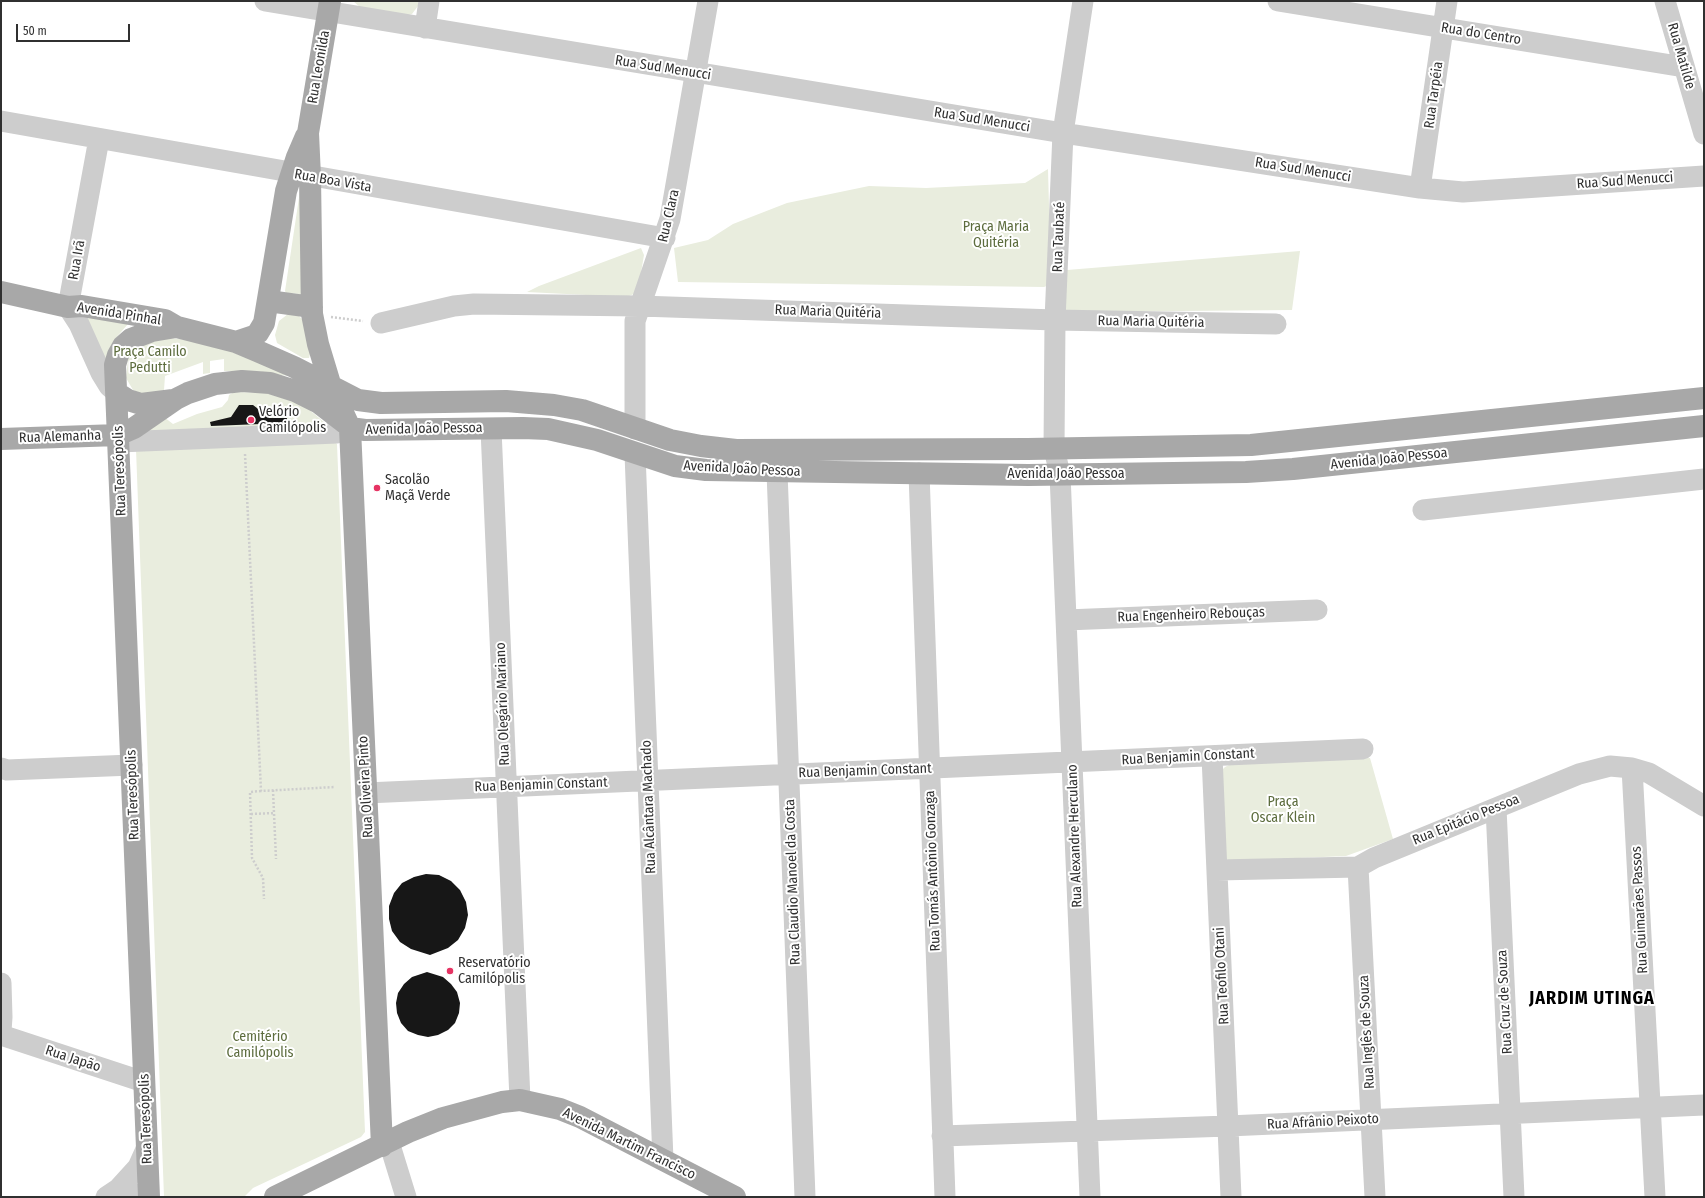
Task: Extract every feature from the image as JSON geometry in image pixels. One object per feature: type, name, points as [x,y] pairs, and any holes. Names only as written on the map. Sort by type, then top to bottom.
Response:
[{"type":"main road","name":"Rua Leonilda","points":[[301,175],[329,7]]},
{"type":"main road","points":[[236,342],[258,333],[264,323],[286,191],[301,175]]},
{"type":"main road","points":[[301,175],[312,311],[318,344],[331,387]]},
{"type":"main road","name":"Avenida Pinhal","points":[[1,292],[68,306],[82,306],[156,318],[177,327],[236,342]]},
{"type":"main road","points":[[268,301],[312,311]]},
{"type":"main road","name":"Rua Teresópolis","points":[[149,1197],[115,365],[123,346],[131,339],[163,328],[177,327]]},
{"type":"main road","points":[[236,342],[275,358],[331,387]]},
{"type":"main road","points":[[119,439],[176,399],[201,388],[228,382],[270,383],[283,386],[308,396],[330,410],[350,428]]},
{"type":"main road","name":"Avenida João Pessoa","points":[[331,387],[350,398],[367,402],[506,401],[554,405],[582,410],[634,429],[670,440],[701,446],[736,450],[1054,449],[1251,445],[1704,398]]},
{"type":"main road","name":"Avenida João Pessoa","points":[[331,387],[350,428],[365,430],[548,429],[598,440],[635,454],[675,466],[706,470],[1060,474],[1246,472],[1704,426]]},
{"type":"main road","points":[[117,393],[134,403],[141,404],[176,399]]},
{"type":"main road","name":"Rua Oliveira Pinto","points":[[350,428],[366,793],[385,1144]]},
{"type":"main road","name":"Rua Alemanha","points":[[1,439],[119,439]]},
{"type":"main road","name":"Avenida Martim Francisco","points":[[275,1197],[426,1124],[456,1113],[502,1102],[520,1100],[560,1109],[580,1117],[735,1197]]},
{"type":"street","name":"Rua Sud Menucci","points":[[265,1],[329,7],[425,28],[695,73],[1063,133],[1420,188],[1463,192],[1704,176]]},
{"type":"street","points":[[425,28],[429,1]]},
{"type":"street","name":"Rua Clara","points":[[634,429],[635,320],[665,238],[670,218],[708,1]]},
{"type":"street","name":"Rua Taubaté","points":[[1060,474],[1054,449],[1056,320],[1063,133],[1083,1]]},
{"type":"street","name":"Rua do Centro","points":[[1278,1],[1684,67]]},
{"type":"street","name":"Rua Tarpéia","points":[[1420,188],[1447,1]]},
{"type":"street","name":"Rua Matilde","points":[[1665,1],[1704,134]]},
{"type":"street","name":"Rua Boa Vista","points":[[1,122],[665,238]]},
{"type":"street","name":"Rua Irã","points":[[68,306],[99,139]]},
{"type":"street","name":"Rua Maria Quitéria","points":[[381,323],[454,306],[474,304],[640,306],[1056,320],[1276,324]]},
{"type":"street","points":[[68,306],[79,324],[100,373],[109,386],[117,393]]},
{"type":"street","points":[[119,439],[244,437],[337,433],[350,428]]},
{"type":"street","name":"Rua Olegário Mariano","points":[[492,429],[520,1100]]},
{"type":"street","name":"Rua Alcântara Machado","points":[[635,454],[664,1160]]},
{"type":"street","name":"Rua Claudio Manoel da Costa","points":[[777,472],[805,1197]]},
{"type":"street","name":"Rua Tomás Antônio Gonzaga","points":[[918,473],[945,1197]]},
{"type":"street","name":"Rua Alexandre Herculano","points":[[1060,474],[1090,1197]]},
{"type":"street","points":[[1423,510],[1704,479]]},
{"type":"street","name":"Rua Engenheiro Rebouças","points":[[1066,620],[1317,610]]},
{"type":"street","name":"Rua Benjamin Constant","points":[[366,793],[1363,749]]},
{"type":"street","name":"Rua Teofilo Otani","points":[[1212,756],[1231,1197]]},
{"type":"street","points":[[1,768],[7,770],[132,765]]},
{"type":"street","name":"Rua Epitácio Pessoa","points":[[1217,870],[1358,867],[1374,858],[1593,769],[1621,766],[1632,768],[1659,778],[1704,806]]},
{"type":"street","name":"Rua Guimarães Passos","points":[[1632,768],[1655,1197]]},
{"type":"street","name":"Rua Cruz de Souza","points":[[1496,808],[1514,1197]]},
{"type":"street","name":"Rua Inglês de Souza","points":[[1358,867],[1375,1197]]},
{"type":"street","points":[[1,983],[1,1031]]},
{"type":"street","name":"Rua Japão","points":[[1,1035],[144,1082]]},
{"type":"street","name":"Rua Afrânio Peixoto","points":[[942,1136],[1228,1126],[1704,1105]]},
{"type":"street","points":[[385,1144],[406,1197]]},
{"type":"street","points":[[112,1193],[138,1167],[147,1147]]},
{"type":"street","points":[[112,1193],[134,1194],[137,1197]]},
{"type":"path","points":[[312,311],[381,323]]},
{"type":"path","points":[[244,437],[262,791]]},
{"type":"path","points":[[264,899],[263,878],[252,858],[250,792],[335,787]]},
{"type":"path","points":[[273,790],[276,859]]},
{"type":"path","points":[[251,814],[274,813]]},
{"type":"green space","points":[[353,1],[418,1],[418,6],[412,14],[401,16],[361,8]]},
{"type":"green space","name":"Praça Maria Quitéria","points":[[1048,169],[1051,280],[1049,285],[1044,287],[678,282],[674,248],[708,240],[733,224],[787,203],[869,186],[926,188],[1025,183]]},
{"type":"green space","points":[[300,191],[303,293],[300,294],[286,293],[285,291]]},
{"type":"green space","points":[[641,248],[644,255],[638,290],[634,294],[626,297],[527,292],[539,286]]},
{"type":"green space","points":[[1300,251],[1292,310],[1065,312],[1067,270]]},
{"type":"green space","points":[[83,312],[128,324],[115,339],[105,360]]},
{"type":"green space","points":[[288,314],[298,315],[304,321],[310,354],[309,358],[303,358],[277,343],[275,335],[279,321]]},
{"type":"green space","name":"Praça Camilo Pedutti","points":[[163,337],[188,340],[241,353],[288,376],[256,371],[224,371],[224,359],[210,361],[210,373],[203,374],[203,362],[165,376],[164,390],[146,396],[133,390],[126,378],[128,359],[136,345]]},
{"type":"green space","points":[[234,392],[273,393],[306,407],[330,427],[140,433],[164,417],[173,424],[197,414],[222,407],[228,400],[229,395]]},
{"type":"green space","name":"Cemitério Camilópolis","points":[[330,438],[337,444],[365,1132],[361,1137],[253,1188],[244,1197],[164,1197],[136,449]]},
{"type":"green space","name":"Praça Oscar Klein","points":[[1370,758],[1393,839],[1346,856],[1229,861],[1226,858],[1222,770],[1225,767],[1231,764]]},
{"type":"building","points":[[239,405],[253,405],[270,418],[287,418],[286,423],[211,426],[210,422],[231,417]]},
{"type":"building","points":[[426,874],[439,875],[451,881],[460,890],[466,902],[468,915],[465,928],[458,940],[448,948],[430,955],[411,949],[400,942],[392,931],[389,919],[389,906],[394,893],[402,883],[414,877]]},
{"type":"building","points":[[427,972],[443,977],[451,984],[457,992],[460,1003],[459,1013],[455,1023],[448,1030],[438,1035],[428,1037],[408,1031],[401,1023],[397,1013],[396,1003],[398,993],[404,984],[412,977]]},
{"type":"place","name":"Velório Camilópolis","points":[[251,420]]},
{"type":"place","name":"Sacolão Maçã Verde","points":[[377,488]]},
{"type":"place","name":"Reservatório Camilópolis","points":[[450,971]]},
{"type":"district","name":"JARDIM UTINGA","points":[[1592,999]]}]
